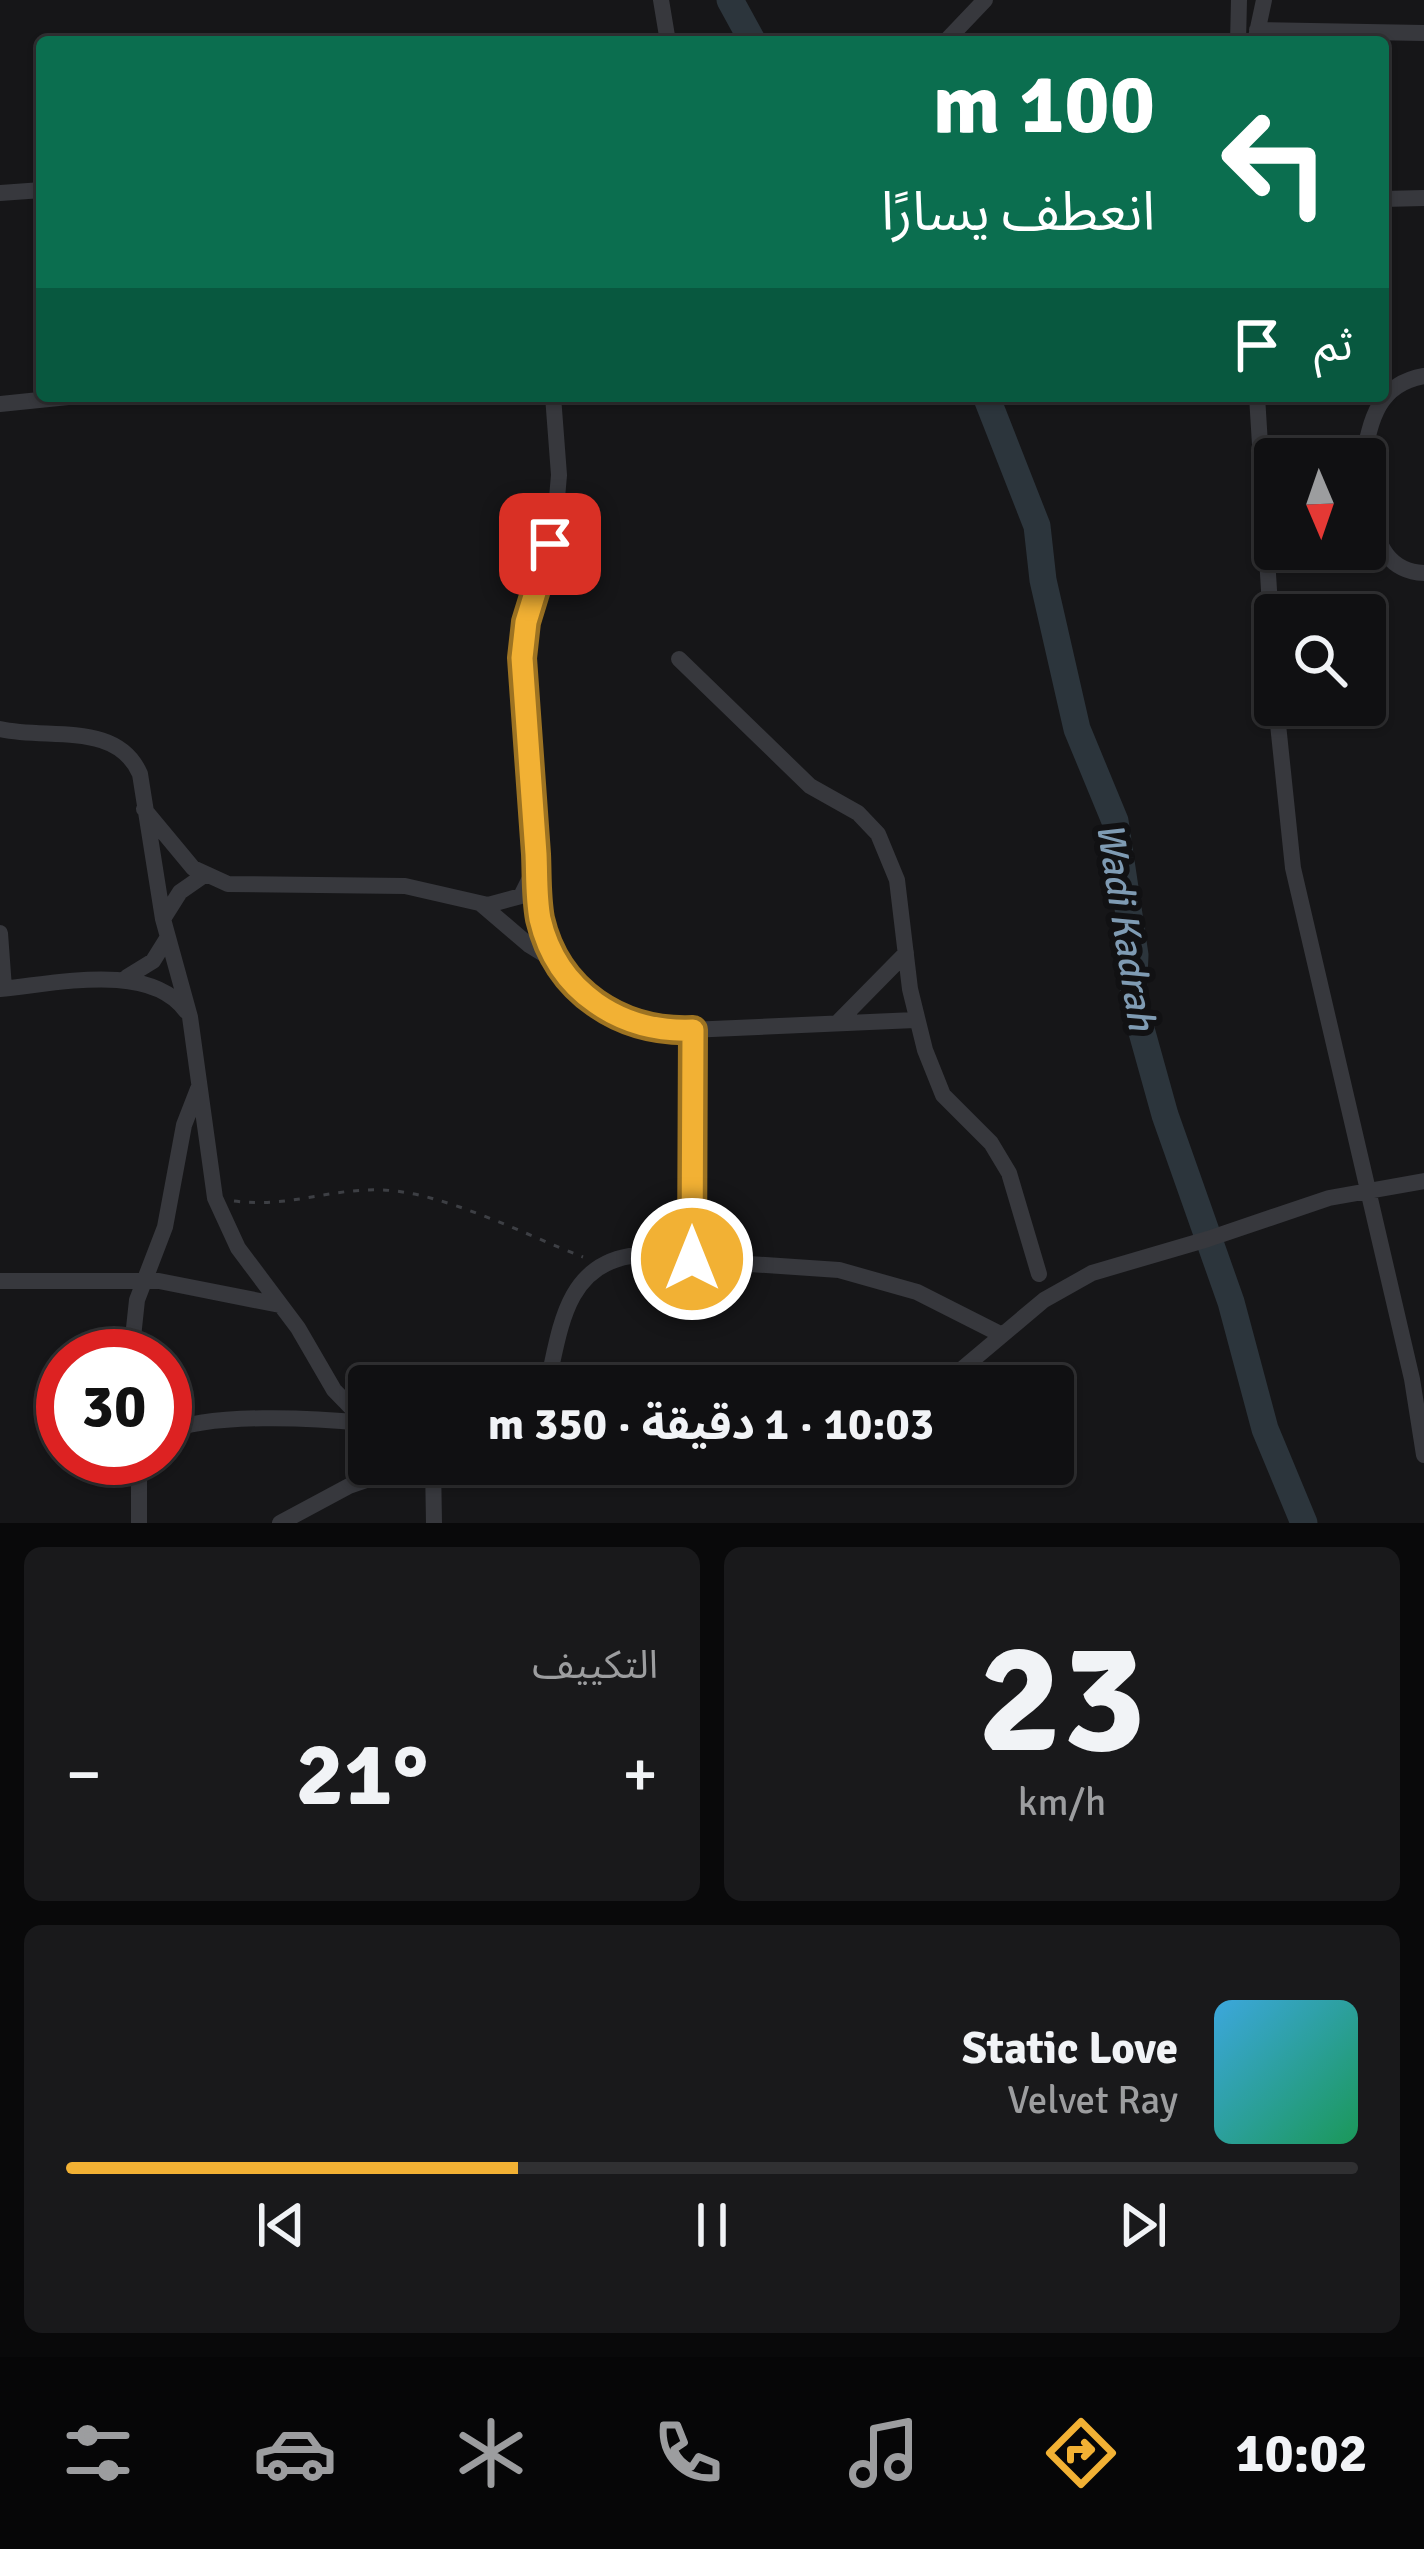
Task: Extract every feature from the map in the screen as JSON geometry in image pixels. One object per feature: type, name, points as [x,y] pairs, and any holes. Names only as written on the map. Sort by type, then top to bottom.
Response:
[{"type":"street","points":[[661,0],[667,36]]},
{"type":"street","points":[[951,36],[985,0]]},
{"type":"street","points":[[1238,36],[1239,0]]},
{"type":"street","points":[[1264,0],[1256,36],[1424,33]]},
{"type":"street","points":[[0,194],[36,191]]},
{"type":"street","points":[[1389,199],[1424,198]]},
{"type":"street","points":[[1389,393],[1402,382],[1424,376]]},
{"type":"street","points":[[0,404],[36,400]]},
{"type":"street","points":[[553,402],[559,475],[555,521],[526,622],[522,658],[534,877],[541,920],[556,962]]},
{"type":"street","points":[[1258,402],[1262,438]]},
{"type":"street","points":[[1368,438],[1380,402]]},
{"type":"street","points":[[1386,554],[1408,572],[1424,573]]},
{"type":"street","points":[[679,658],[810,786],[858,812],[878,834],[897,880],[915,1020],[943,1095],[992,1143],[1010,1173],[1039,1274]]},
{"type":"street","points":[[1278,726],[1293,868],[1365,1190],[1391,1284],[1424,1456]]},
{"type":"street","points":[[0,729],[112,741],[134,760],[165,928],[190,1017],[215,1198],[238,1248],[348,1407]]},
{"type":"street","points":[[145,809],[183,860],[203,876],[241,885],[405,886],[480,904],[511,902],[534,877]]},
{"type":"street","points":[[115,980],[142,970],[162,950],[165,928],[180,892],[203,876]]},
{"type":"street","points":[[480,904],[556,962],[585,996],[623,1020],[666,1031],[915,1020]]},
{"type":"street","points":[[0,933],[2,988],[145,982],[163,989],[190,1017]]},
{"type":"street","points":[[837,1023],[905,952]]},
{"type":"street","points":[[692,1259],[693,1030]]},
{"type":"street","points":[[135,1329],[142,1282],[165,1227],[184,1125],[198,1088]]},
{"type":"street","points":[[967,1365],[1055,1292],[1092,1273],[1365,1190],[1424,1180]]},
{"type":"street","points":[[553,1365],[571,1297],[589,1273],[630,1256],[799,1265],[879,1279],[917,1292],[1002,1335]]},
{"type":"street","points":[[0,1282],[174,1283],[280,1305]]},
{"type":"street","points":[[192,1425],[290,1419],[348,1423]]},
{"type":"street","points":[[139,1485],[139,1523]]},
{"type":"street","points":[[280,1523],[352,1485]]},
{"type":"street","points":[[433,1485],[434,1523]]},
{"type":"path","points":[[215,1198],[279,1204],[362,1190],[415,1194],[602,1264]]},
{"type":"waterway","name":"Wadi Kadrah","points":[[730,0],[750,36]]},
{"type":"waterway","name":"Wadi Kadrah","points":[[988,402],[1037,526],[1043,580],[1077,729],[1115,821],[1135,955],[1133,1000],[1165,1115],[1231,1302],[1265,1429],[1304,1523]]},
{"type":"route","points":[[550,544],[526,622],[522,658],[534,877],[541,920],[556,962],[585,996],[644,1028],[693,1030],[692,1259]]}]
